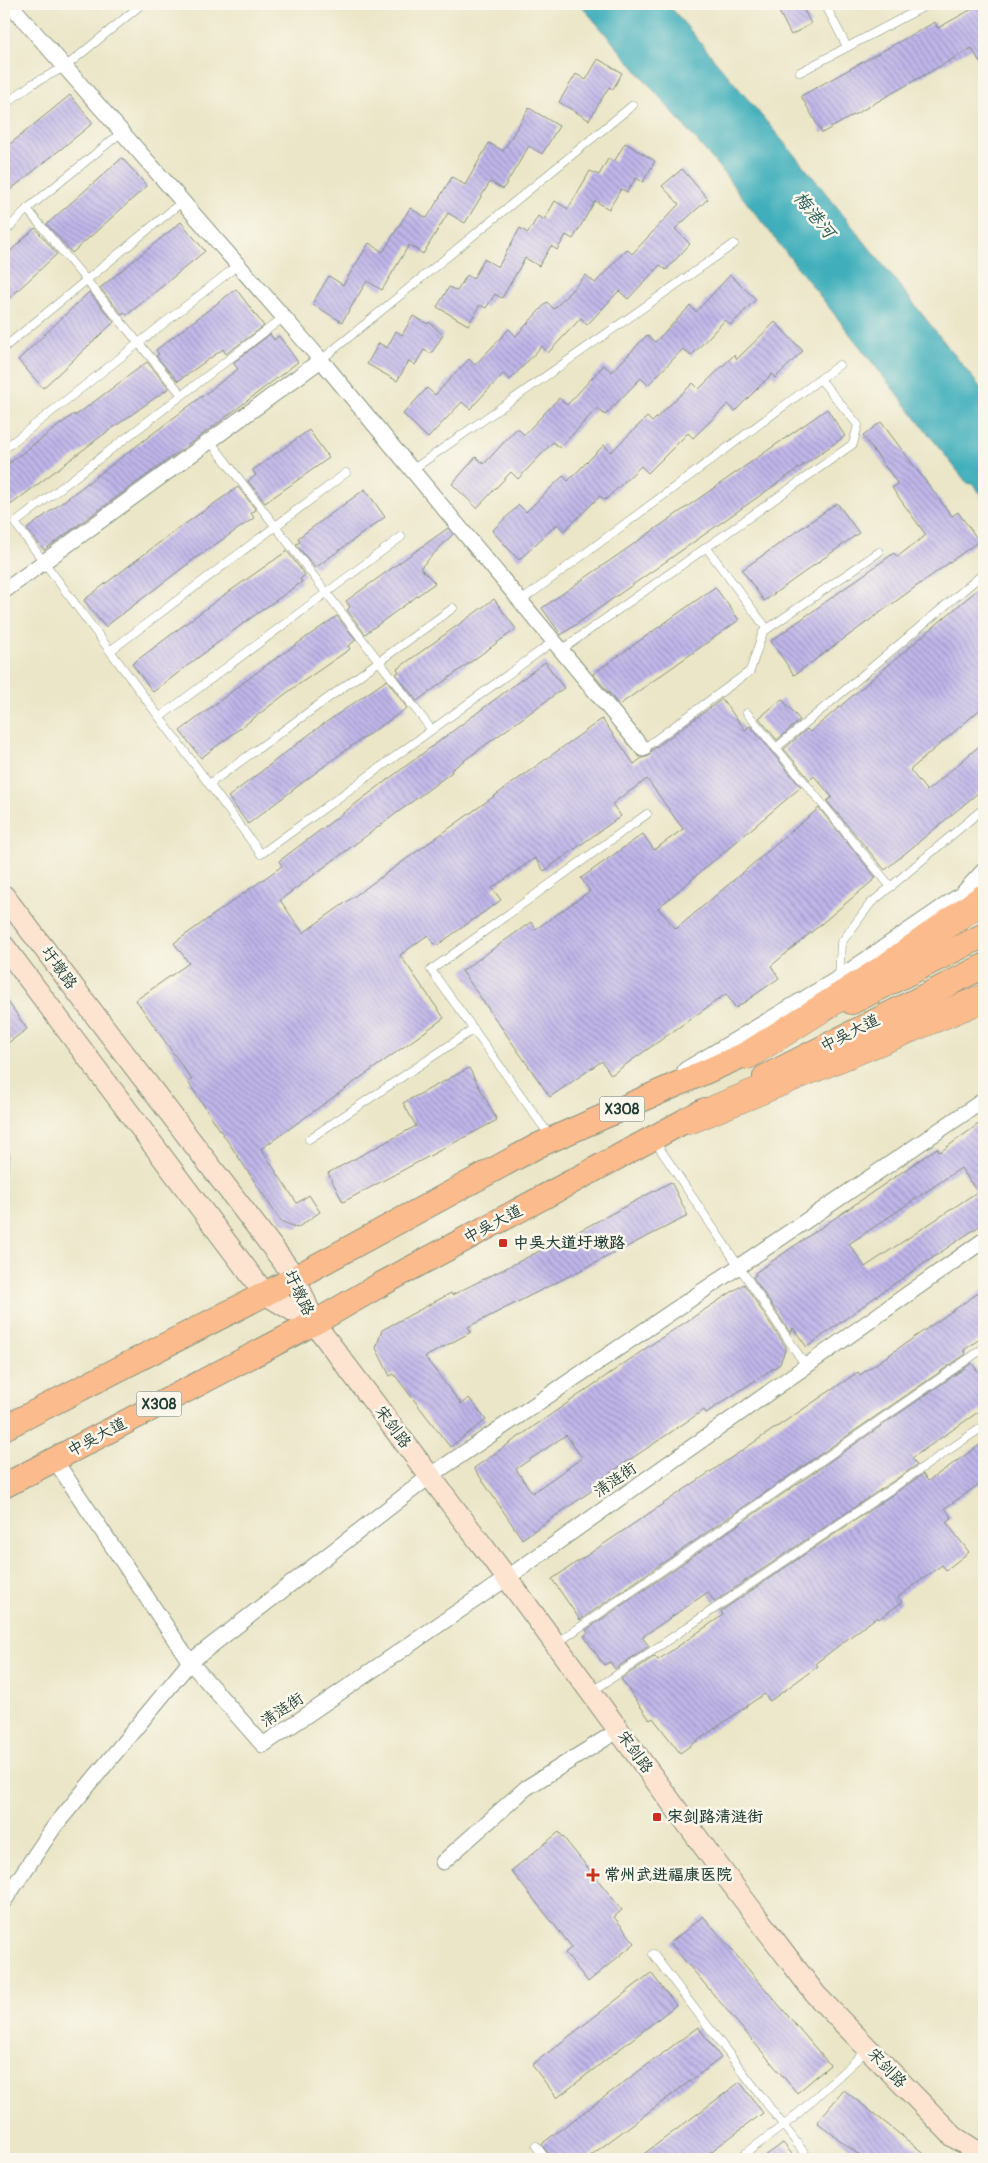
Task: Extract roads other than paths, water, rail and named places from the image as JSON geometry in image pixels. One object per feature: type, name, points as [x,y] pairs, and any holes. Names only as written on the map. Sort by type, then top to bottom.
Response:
[{"type":"highway","points":[[748,1055],[887,967],[984,898]]},
{"type":"highway","points":[[688,1120],[984,998]]},
{"type":"main road","name":"圩墩路","points":[[4,896],[295,1277],[314,1323]]},
{"type":"main road","name":"中吴大道","points":[[4,1428],[264,1294],[553,1139],[748,1055],[984,935]]},
{"type":"main road","name":"圩墩路","points":[[4,946],[264,1294],[314,1323]]},
{"type":"main road","name":"中吴大道","points":[[4,1486],[314,1323],[378,1286],[798,1059],[984,966]]},
{"type":"main road","name":"宋剑路","points":[[314,1323],[816,1995],[954,2137],[984,2156]]},
{"type":"street","points":[[10,4],[321,360],[643,749]]},
{"type":"street","points":[[4,591],[321,360]]},
{"type":"street","points":[[619,1110],[839,978],[962,894],[984,870]]},
{"type":"street","points":[[4,1901],[54,1827],[190,1662],[430,1476],[984,1100]]},
{"type":"street","name":"清涟街","points":[[190,1662],[263,1745],[506,1578],[984,1240]]},
{"type":"street","points":[[54,1459],[190,1662]]},
{"type":"street","points":[[443,1862],[526,1788],[619,1730]]},
{"type":"lane","points":[[4,105],[32,84],[65,67],[142,4]]},
{"type":"lane","points":[[825,4],[847,47]]},
{"type":"lane","points":[[800,72],[929,4]]},
{"type":"lane","points":[[321,360],[633,105]]},
{"type":"lane","points":[[4,233],[27,209],[122,132]]},
{"type":"lane","points":[[6,346],[183,202]]},
{"type":"lane","points":[[27,209],[182,396]]},
{"type":"lane","points":[[412,470],[734,244]]},
{"type":"lane","points":[[4,449],[238,264]]},
{"type":"lane","points":[[284,317],[15,523],[261,854],[431,729],[706,548],[853,444],[858,425],[820,379]]},
{"type":"lane","points":[[521,601],[839,365]]},
{"type":"lane","points":[[210,441],[431,729]]},
{"type":"lane","points":[[110,650],[346,473]]},
{"type":"lane","points":[[160,717],[401,537]]},
{"type":"lane","points":[[706,548],[767,629]]},
{"type":"lane","points":[[643,749],[750,671],[763,632],[879,552]]},
{"type":"lane","points":[[776,748],[984,573]]},
{"type":"lane","points":[[210,784],[452,608]]},
{"type":"lane","points":[[747,713],[890,887]]},
{"type":"lane","points":[[839,978],[841,943],[870,904],[984,808]]},
{"type":"lane","points":[[553,1139],[431,970],[647,814]]},
{"type":"lane","points":[[309,1139],[474,1029]]},
{"type":"lane","points":[[653,1138],[806,1366]]},
{"type":"lane","points":[[4,1153],[6,1156],[4,1169]]},
{"type":"lane","points":[[555,1644],[984,1348]]},
{"type":"lane","points":[[591,1692],[984,1426]]},
{"type":"lane","points":[[653,1954],[809,2159]]},
{"type":"lane","points":[[738,2159],[783,2125],[868,2049]]},
{"type":"lane","points":[[536,2146],[546,2159]]},
{"type":"water","name":"梅港河","points":[[580,4],[668,4],[817,182],[984,392],[984,502],[975,485],[967,483],[714,161]]},
{"type":"place","name":"中吴大道圩墩路","points":[[503,1243]]},
{"type":"place","name":"宋剑路清涟街","points":[[657,1817]]},
{"type":"place","name":"常州武进福康医院","points":[[593,1875]]}]
